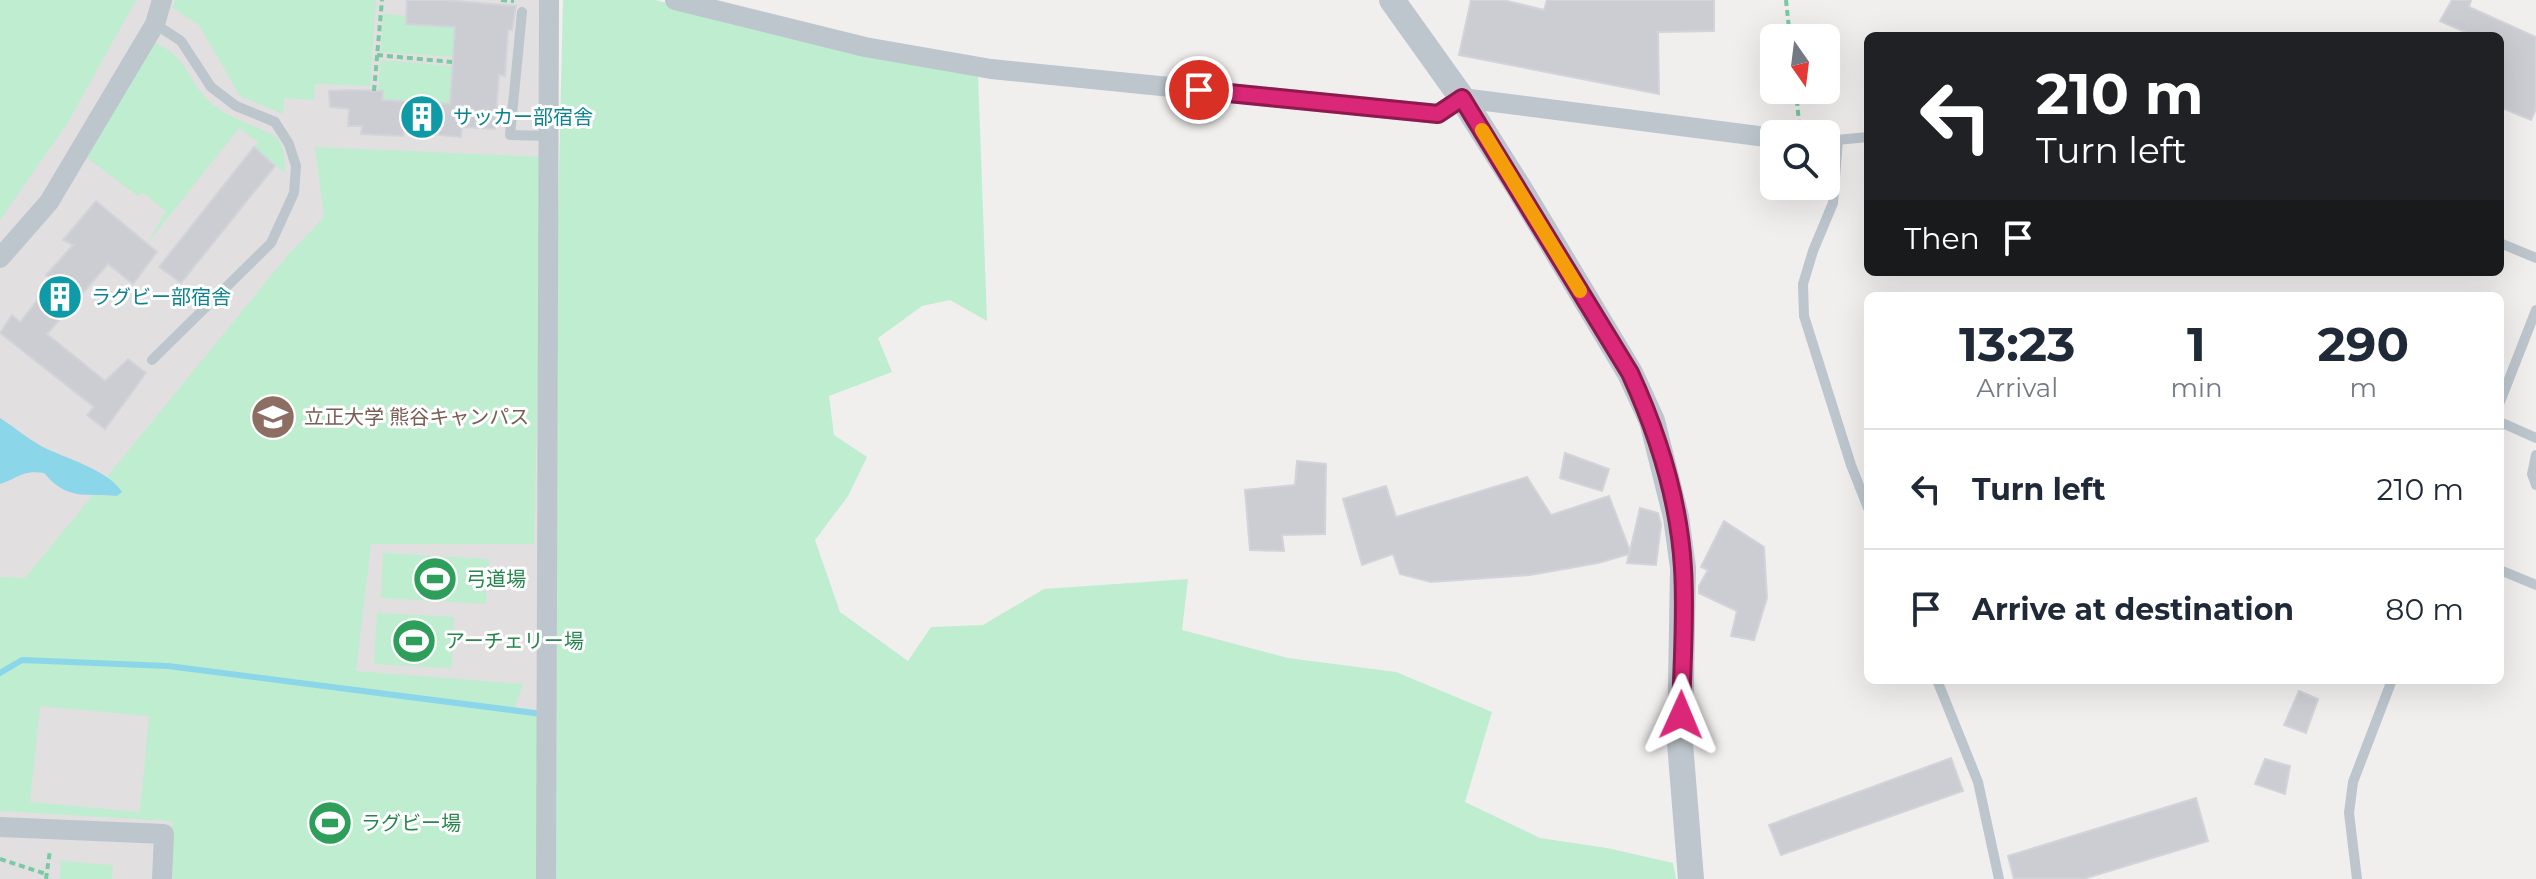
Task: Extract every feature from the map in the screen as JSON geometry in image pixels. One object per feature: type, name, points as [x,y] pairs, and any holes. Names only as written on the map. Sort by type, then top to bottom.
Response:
[{"type":"street","points":[[0,258],[49,202],[155,24],[162,0]]},
{"type":"street","points":[[546,879],[549,0]]},
{"type":"street","points":[[675,0],[865,47],[991,69],[1438,114],[1462,98],[1760,136]]},
{"type":"street","points":[[1392,0],[1462,98],[1630,373],[1652,421],[1676,517],[1683,568],[1680,743],[1691,879]]},
{"type":"street","points":[[0,827],[164,834],[162,879]]},
{"type":"lane","points":[[522,12],[510,135],[549,136]]},
{"type":"lane","points":[[152,360],[271,243],[294,193],[296,166],[289,144],[275,122],[236,106],[211,87],[181,41],[155,24]]},
{"type":"lane","points":[[1840,140],[1864,137]]},
{"type":"lane","points":[[1833,200],[1803,284],[1804,316],[1864,498]]},
{"type":"lane","points":[[2504,245],[2536,258]]},
{"type":"lane","points":[[2504,392],[2536,310]]},
{"type":"lane","points":[[2504,424],[2536,438]]},
{"type":"lane","points":[[2536,455],[2532,474],[2536,485]]},
{"type":"lane","points":[[2504,572],[2536,585]]},
{"type":"lane","points":[[1939,684],[1978,782],[1999,879]]},
{"type":"lane","points":[[2357,879],[2349,813],[2353,782],[2390,684]]},
{"type":"path","points":[[374,91],[382,0]]},
{"type":"path","points":[[1786,0],[1789,24]]},
{"type":"path","points":[[377,55],[452,62]]},
{"type":"path","points":[[0,859],[46,876],[53,829]]},
{"type":"shaded area","name":"立正大学 熊谷キャンパス","points":[[0,0],[557,0],[543,879],[0,879]]},
{"type":"green space","points":[[0,0],[136,0],[68,122],[0,220]]},
{"type":"green space","points":[[176,0],[376,0],[370,86],[315,84],[314,100],[284,98],[283,114],[240,96],[199,25],[172,7]]},
{"type":"green space","points":[[563,0],[655,0],[861,50],[978,74],[987,321],[950,300],[922,306],[878,338],[892,372],[829,396],[834,435],[867,457],[848,496],[815,540],[840,612],[908,661],[931,627],[983,625],[1044,589],[1188,579],[1182,630],[1288,658],[1396,672],[1492,712],[1465,802],[1540,838],[1607,848],[1673,863],[1676,879],[554,879],[556,299]]},
{"type":"green space","points":[[383,14],[406,16],[406,24],[482,28],[482,42],[454,40],[453,57],[381,52]]},
{"type":"green space","points":[[153,42],[179,59],[212,104],[278,138],[284,154],[285,173],[254,147],[258,142],[239,128],[147,244],[166,211],[143,193],[138,196],[86,157]]},
{"type":"green space","points":[[381,60],[452,66],[451,79],[457,79],[457,105],[382,100],[378,91]]},
{"type":"green space","points":[[315,147],[543,157],[534,544],[371,544],[356,671],[523,684],[513,712],[541,714],[542,879],[169,879],[172,821],[0,811],[0,577],[25,578],[93,495],[117,496],[118,485],[107,477],[287,256],[324,217]],"holes":[[[40,706],[149,716],[140,812],[30,802]]]},
{"type":"green space","name":"弓道場","points":[[383,553],[489,559],[486,604],[381,598]]},
{"type":"green space","name":"アーチェリー場","points":[[377,613],[454,617],[452,668],[374,664]]},
{"type":"green space","points":[[61,861],[113,865],[112,879],[60,879]]},
{"type":"water","points":[[0,418],[41,446],[107,477],[122,492],[117,496],[77,494],[61,488],[44,473],[37,472],[0,484]]},
{"type":"building","points":[[407,0],[516,6],[512,30],[508,30],[505,76],[499,75],[495,129],[462,127],[461,137],[404,132],[403,136],[361,134],[362,126],[348,126],[349,109],[330,107],[329,91],[350,90],[383,91],[382,100],[450,104],[455,27],[406,24]]},
{"type":"building","points":[[1471,0],[1503,0],[1544,10],[1547,0],[1714,0],[1714,31],[1658,32],[1659,94],[1459,55]]},
{"type":"building","points":[[2452,0],[2471,0],[2469,7],[2536,37],[2536,109],[2531,120],[2504,109],[2504,32],[2465,32],[2440,21]]},
{"type":"building","points":[[254,147],[275,166],[181,283],[159,267]]},
{"type":"building","name":"ラグビー部宿舎","points":[[96,201],[157,252],[133,284],[108,264],[47,334],[105,381],[128,359],[146,373],[105,429],[87,415],[94,407],[0,333],[12,315],[20,322],[52,281],[46,275],[73,245],[63,240]]},
{"type":"building","points":[[1565,453],[1609,469],[1602,491],[1560,478]]},
{"type":"building","points":[[1297,461],[1326,464],[1325,534],[1282,535],[1284,551],[1250,550],[1245,490],[1295,485]]},
{"type":"building","points":[[1527,477],[1551,515],[1609,496],[1630,551],[1640,508],[1658,513],[1661,525],[1656,565],[1627,563],[1629,554],[1530,575],[1431,582],[1400,574],[1393,554],[1362,565],[1343,499],[1386,486],[1396,517]]},
{"type":"building","points":[[1724,521],[1764,547],[1767,598],[1754,640],[1731,636],[1737,611],[1699,593],[1699,586],[1708,570],[1701,567]]},
{"type":"building","points":[[2299,691],[2318,699],[2306,733],[2284,725]]},
{"type":"building","points":[[1951,758],[1963,791],[1781,855],[1769,825]]},
{"type":"building","points":[[2265,759],[2290,766],[2285,794],[2255,784]]},
{"type":"building","points":[[2196,798],[2208,841],[2083,879],[2014,879],[2008,856]]},
{"type":"waterway","points":[[0,673],[22,660],[168,666],[542,714]]},
{"type":"slow traffic","points":[[1482,130],[1580,291]]},
{"type":"place","name":"サッカー部宿舎","points":[[422,117]]},
{"type":"place","name":"ラグビー部宿舎","points":[[60,297]]},
{"type":"place","name":"立正大学 熊谷キャンパス","points":[[273,417]]},
{"type":"place","name":"弓道場","points":[[435,579]]},
{"type":"place","name":"アーチェリー場","points":[[414,641]]},
{"type":"place","name":"ラグビー場","points":[[330,823]]},
{"type":"route","points":[[1199,90],[1438,114],[1462,98],[1630,373],[1652,421],[1676,517],[1683,568],[1681,715]]}]
